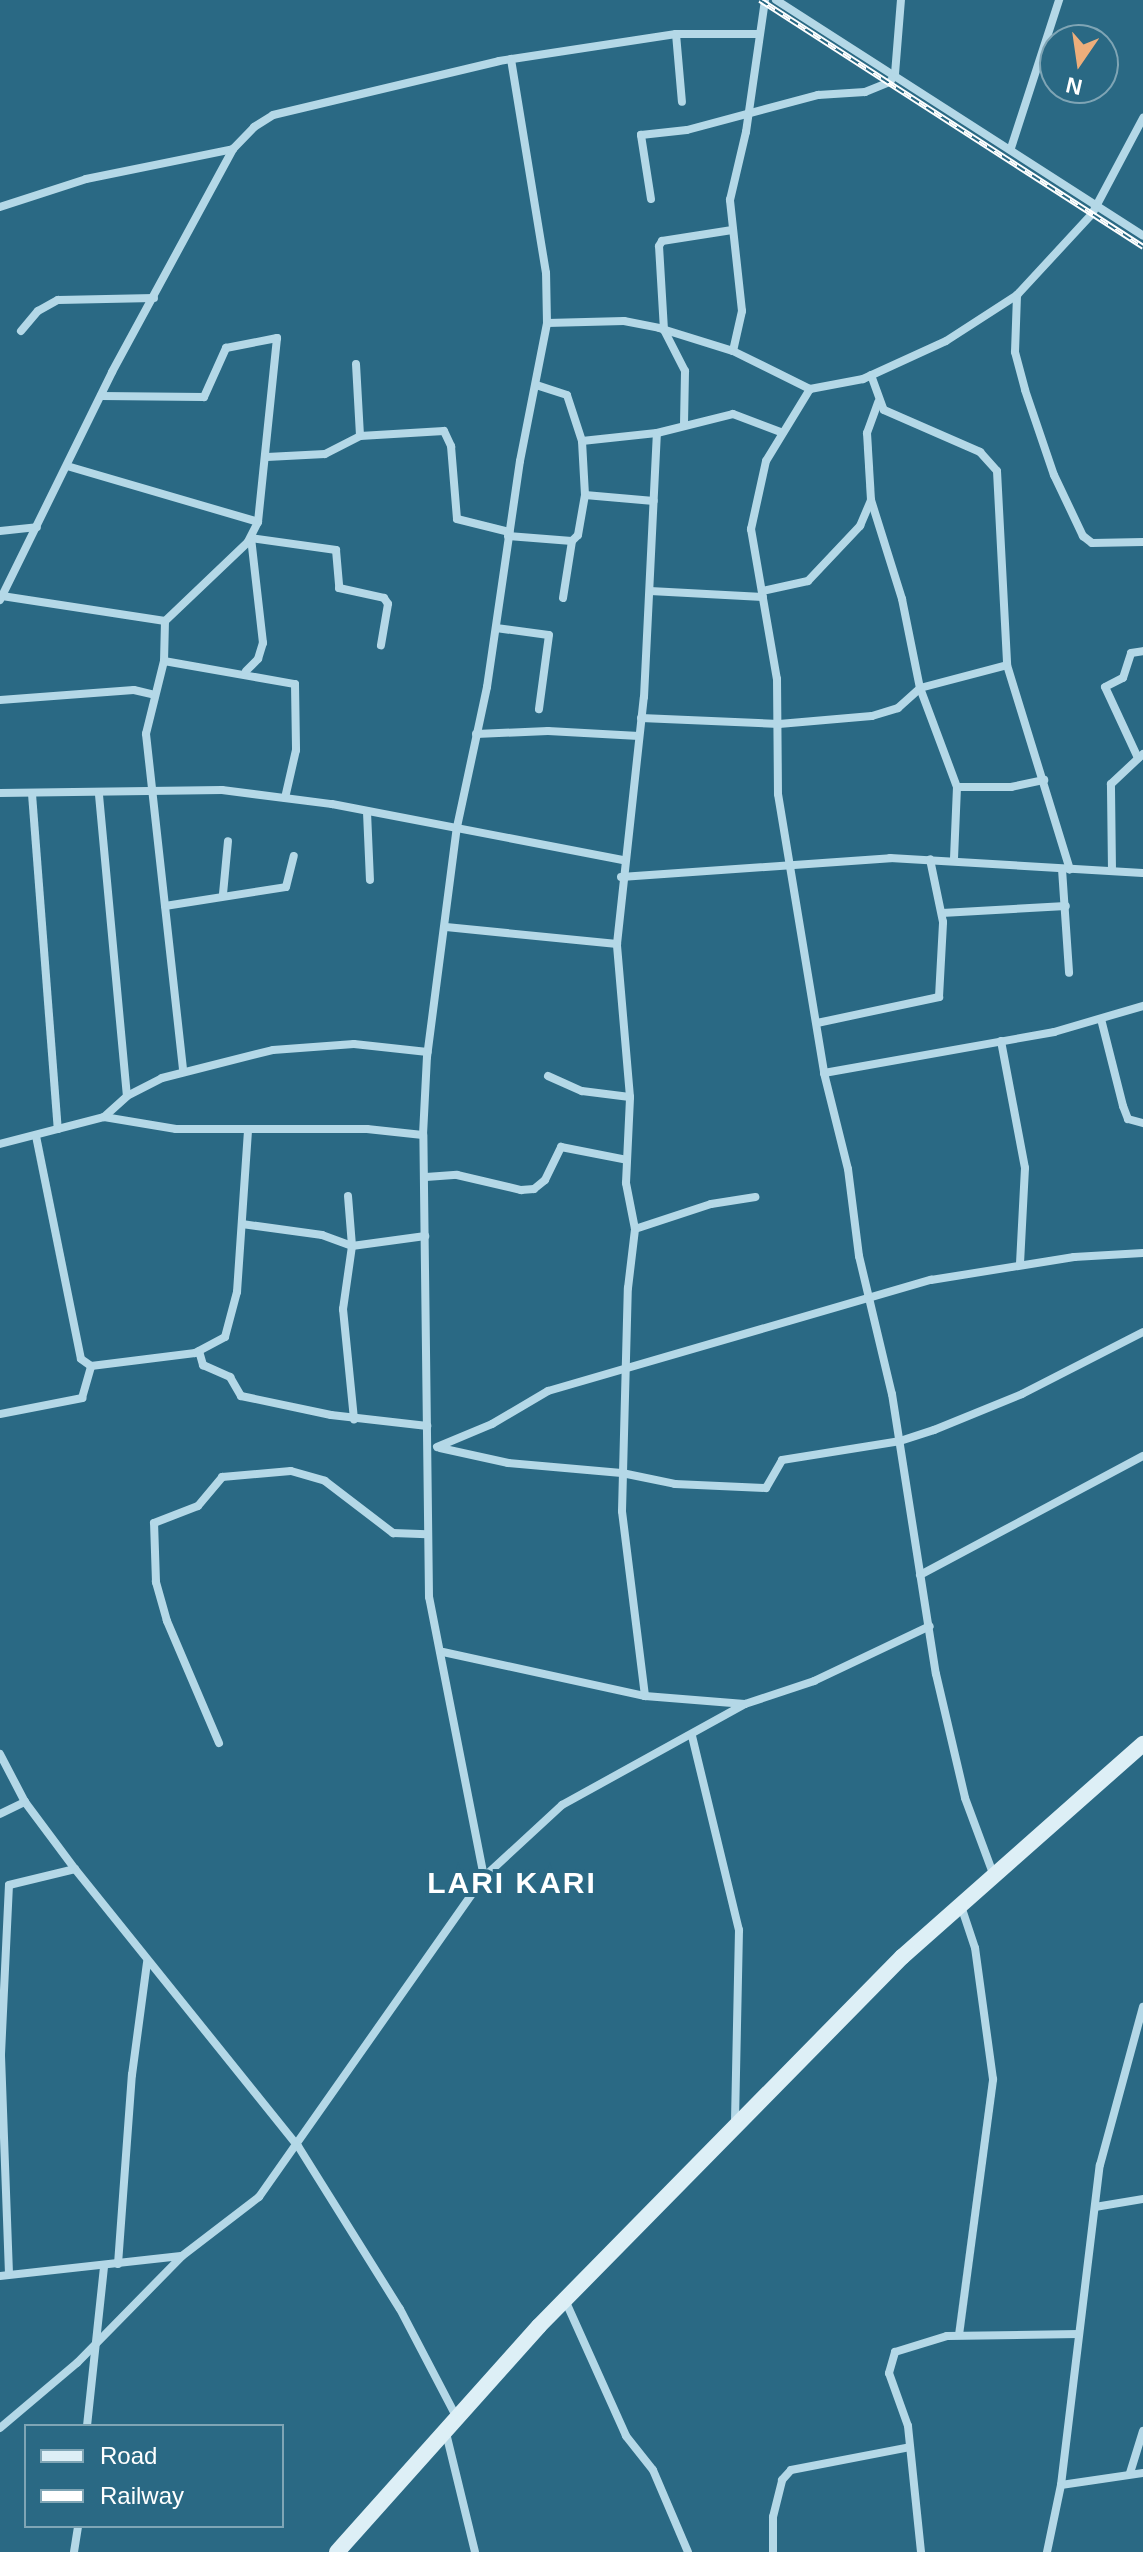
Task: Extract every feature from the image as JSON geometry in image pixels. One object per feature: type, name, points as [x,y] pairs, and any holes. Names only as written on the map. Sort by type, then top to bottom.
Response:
[{"type":"street","points":[[733,351],[742,311],[730,200],[749,115],[765,0]]},
{"type":"street","points":[[776,0],[1011,148],[1143,236]]},
{"type":"street","points":[[651,199],[641,135],[749,115],[818,95],[865,92],[890,82],[895,74],[901,0]]},
{"type":"street","points":[[1011,148],[1059,0]]},
{"type":"street","points":[[165,621],[1,598],[101,396],[233,149],[273,115],[511,59],[676,34],[758,34]]},
{"type":"street","points":[[676,34],[682,102]]},
{"type":"street","points":[[484,1877],[443,1652],[429,1597],[427,1534],[430,1444],[427,1426],[426,1177],[423,1135],[428,1052],[457,827],[496,628],[509,534],[547,323],[546,273],[511,59]]},
{"type":"street","points":[[547,323],[624,321],[664,330],[733,351],[810,389],[871,375],[946,341],[1017,295],[1069,244],[1097,205],[1143,118]]},
{"type":"street","points":[[0,207],[86,179],[233,149]]},
{"type":"street","points":[[684,424],[685,371],[664,330],[662,241],[732,230]]},
{"type":"street","points":[[1017,295],[1015,352],[1025,390],[1054,475],[1083,536],[1092,543],[1143,542]]},
{"type":"street","points":[[21,331],[38,311],[58,300],[154,298]]},
{"type":"street","points":[[101,396],[204,397],[226,348],[276,337],[267,457],[258,522],[251,538],[165,621],[164,661],[152,694],[146,734],[183,1070]]},
{"type":"street","points":[[356,364],[360,436]]},
{"type":"street","points":[[871,375],[878,402],[884,410],[980,452],[997,471],[1007,665],[1044,780],[1066,870],[1069,973]]},
{"type":"street","points":[[537,385],[567,395],[582,441],[585,495],[578,535],[572,541],[563,598]]},
{"type":"street","points":[[810,389],[766,461],[751,529],[777,679],[778,794],[824,1073],[839,1123],[870,1298],[900,1441],[936,1674],[965,1798],[994,1876]]},
{"type":"street","points":[[878,402],[867,433],[871,500],[902,599],[920,688],[957,787],[954,860]]},
{"type":"street","points":[[582,441],[657,433],[733,414],[783,433]]},
{"type":"street","points":[[267,457],[325,454],[360,436],[444,431],[451,446],[457,519],[509,534],[572,541]]},
{"type":"street","points":[[645,1696],[622,1511],[635,1229],[627,1160],[630,1097],[617,944],[621,877],[641,718],[657,433]]},
{"type":"street","points":[[67,466],[258,522]]},
{"type":"street","points":[[585,495],[654,501]]},
{"type":"street","points":[[650,591],[762,594],[808,581],[849,543],[871,500]]},
{"type":"street","points":[[0,531],[37,527]]},
{"type":"street","points":[[251,538],[336,550],[339,588],[384,598],[388,604],[381,645]]},
{"type":"street","points":[[246,671],[258,659],[263,643],[251,538]]},
{"type":"street","points":[[496,628],[549,635],[539,709]]},
{"type":"street","points":[[1112,871],[1111,784],[1140,756],[1105,687],[1123,678],[1131,653],[1143,651]]},
{"type":"street","points":[[164,661],[246,671],[297,686],[296,750],[285,798]]},
{"type":"street","points":[[641,718],[779,724],[872,716],[898,708],[920,688],[1007,665]]},
{"type":"street","points":[[0,700],[134,690],[152,694]]},
{"type":"street","points":[[476,734],[548,731],[639,736]]},
{"type":"street","points":[[957,787],[1011,787],[1044,780]]},
{"type":"street","points":[[0,793],[99,795],[222,790],[457,827],[623,860]]},
{"type":"street","points":[[32,794],[58,1129]]},
{"type":"street","points":[[99,795],[127,1096]]},
{"type":"street","points":[[367,812],[370,880]]},
{"type":"street","points":[[223,894],[228,841]]},
{"type":"street","points":[[165,906],[223,894],[286,887],[294,856]]},
{"type":"street","points":[[817,1023],[939,997],[942,913],[930,859]]},
{"type":"street","points":[[621,877],[930,859],[1143,873]]},
{"type":"street","points":[[942,913],[1066,906]]},
{"type":"street","points":[[446,927],[617,944]]},
{"type":"street","points":[[824,1073],[1001,1041],[1101,1019],[1143,1006]]},
{"type":"street","points":[[1101,1019],[1128,1119],[1143,1123]]},
{"type":"street","points":[[1001,1041],[1025,1168],[1020,1265]]},
{"type":"street","points":[[104,1117],[127,1096],[183,1070],[308,1044],[428,1052]]},
{"type":"street","points":[[548,1076],[582,1091],[630,1097]]},
{"type":"street","points":[[0,1144],[104,1117],[176,1129],[248,1132],[367,1129],[423,1135]]},
{"type":"street","points":[[36,1136],[81,1359],[91,1366],[199,1351],[227,1332],[242,1224],[248,1132]]},
{"type":"street","points":[[426,1177],[457,1175],[521,1190],[534,1189],[545,1180],[561,1147],[627,1160]]},
{"type":"street","points":[[348,1196],[352,1246],[343,1309],[354,1419]]},
{"type":"street","points":[[635,1229],[711,1204],[755,1197]]},
{"type":"street","points":[[242,1224],[322,1235],[352,1246],[425,1236]]},
{"type":"street","points":[[440,1448],[548,1391],[931,1280],[1020,1265],[1143,1253]]},
{"type":"street","points":[[430,1444],[508,1463],[622,1473],[675,1484],[766,1488],[782,1460],[900,1441],[1022,1394],[1143,1332]]},
{"type":"street","points":[[199,1351],[203,1365],[230,1377],[241,1396],[354,1419],[427,1426]]},
{"type":"street","points":[[0,1414],[82,1398],[91,1366]]},
{"type":"street","points":[[920,1575],[1143,1456]]},
{"type":"street","points":[[219,1743],[167,1621],[156,1582],[154,1523],[198,1506],[222,1477],[291,1471],[325,1481],[393,1533],[427,1534]]},
{"type":"street","points":[[0,2428],[93,2347],[182,2256],[259,2197],[298,2146],[404,1985],[484,1877],[562,1805],[692,1736],[745,1704],[814,1681],[930,1626]]},
{"type":"street","points":[[443,1652],[645,1696],[745,1704]]},
{"type":"street","points":[[692,1736],[739,1930],[735,2129]]},
{"type":"street","points":[[337,2552],[450,2422],[565,2300],[902,1957],[1143,1744]]},
{"type":"street","points":[[0,1754],[25,1802],[75,1869],[298,2146],[400,2309],[450,2422],[475,2552]]},
{"type":"street","points":[[0,1814],[25,1802]]},
{"type":"street","points":[[75,1869],[9,1885],[1,1991],[5,2275],[182,2256]]},
{"type":"street","points":[[959,2335],[993,2079],[975,1948],[961,1906]]},
{"type":"street","points":[[118,2264],[132,2075],[147,1962]]},
{"type":"street","points":[[1047,2552],[1061,2485],[1095,2207],[1115,2103],[1143,2007]]},
{"type":"street","points":[[1095,2207],[1143,2199]]},
{"type":"street","points":[[87,2424],[104,2266]]},
{"type":"street","points":[[565,2300],[626,2436],[653,2470],[688,2552]]},
{"type":"street","points":[[921,2552],[910,2447],[888,2363],[895,2352],[910,2345],[959,2335],[1079,2334]]},
{"type":"street","points":[[1130,2473],[1143,2431]]},
{"type":"street","points":[[773,2552],[773,2517],[782,2480],[791,2470],[910,2447]]},
{"type":"street","points":[[1061,2485],[1143,2473]]},
{"type":"street","points":[[74,2552],[78,2528]]},
{"type":"railway","points":[[760,0],[1143,247]]},
{"type":"district","name":"LARI KARI","points":[[512,1883]]}]
